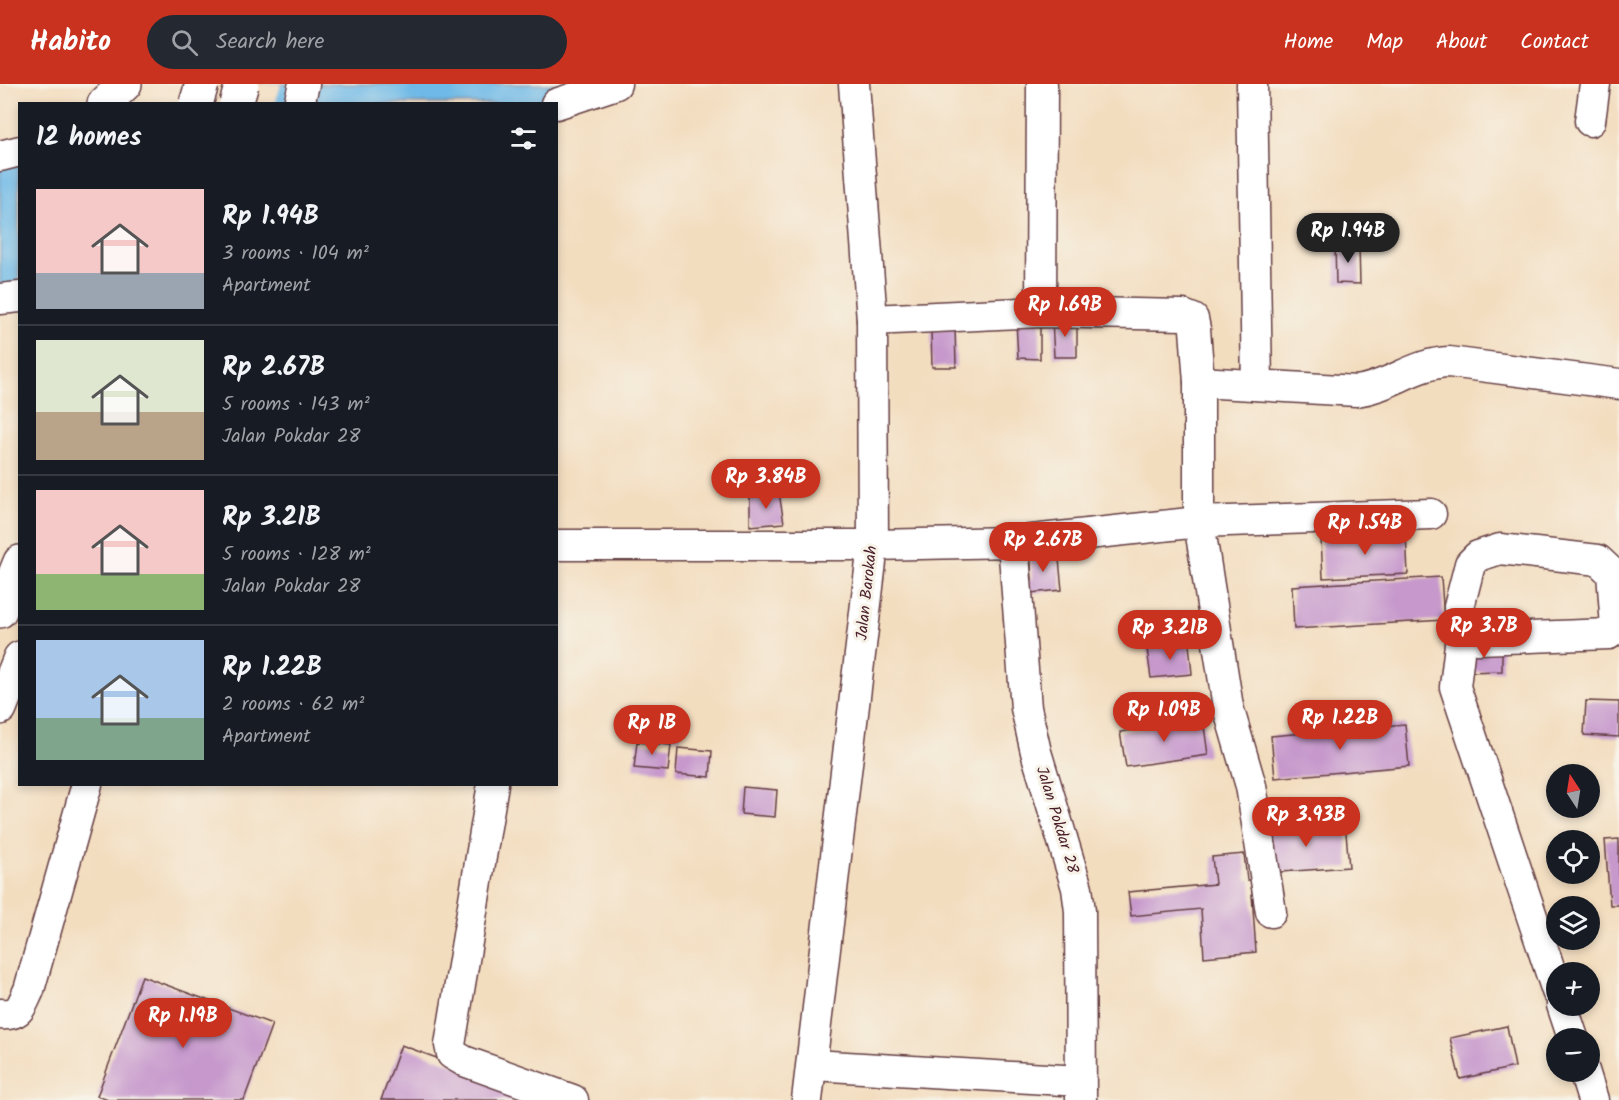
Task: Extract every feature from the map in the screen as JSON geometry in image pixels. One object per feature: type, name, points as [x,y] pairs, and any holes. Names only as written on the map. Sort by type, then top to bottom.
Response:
[{"type":"main road","points":[[106,102],[125,84]]},
{"type":"main road","points":[[197,102],[202,84]]},
{"type":"main road","points":[[237,102],[242,84]]},
{"type":"main road","points":[[0,610],[18,567]]},
{"type":"main road","points":[[0,708],[18,663]]},
{"type":"street","points":[[190,102],[251,84]]},
{"type":"street","points":[[558,103],[616,84]]},
{"type":"street","name":"Jalan Barokah","points":[[807,1100],[813,1065],[873,545],[872,320],[854,84]]},
{"type":"street","points":[[1041,312],[1042,84]]},
{"type":"street","points":[[1252,84],[1257,385]]},
{"type":"street","points":[[1590,121],[1595,84]]},
{"type":"street","points":[[0,156],[18,152]]},
{"type":"street","points":[[0,299],[18,297]]},
{"type":"street","points":[[872,320],[1041,312],[1183,315],[1193,319],[1199,382],[1199,522],[1228,707],[1249,777],[1271,912]]},
{"type":"street","points":[[1199,382],[1357,391],[1382,385],[1432,363],[1449,362],[1619,384]]},
{"type":"street","points":[[558,545],[873,545],[1013,542],[1199,522],[1431,514]]},
{"type":"street","name":"Jalan Pokdar 28","points":[[1013,542],[1026,708],[1036,752],[1077,888],[1080,911],[1081,1090]]},
{"type":"street","points":[[1461,636],[1478,639],[1609,634],[1616,627],[1612,573],[1598,560],[1500,549],[1488,551],[1478,556],[1470,564],[1459,607],[1461,636],[1455,687],[1547,962]]},
{"type":"street","points":[[0,1014],[11,1015],[20,1010],[29,990],[86,786]]},
{"type":"street","points":[[493,786],[450,1046],[452,1054],[464,1061],[573,1100]]},
{"type":"street","points":[[813,1065],[1081,1090]]},
{"type":"street","points":[[1587,1082],[1593,1100]]},
{"type":"water","points":[[258,84],[616,84],[558,104],[204,102]]},
{"type":"water","points":[[18,151],[18,297],[0,299],[0,156]]},
{"type":"pier","points":[[248,84],[281,84],[276,102],[197,101]]},
{"type":"building","points":[[1359,245],[1360,284],[1336,283],[1335,246]]},
{"type":"building","points":[[1077,318],[1077,357],[1054,357],[1052,320]]},
{"type":"building","points":[[1040,320],[1040,359],[1018,358],[1016,321]]},
{"type":"building","points":[[955,327],[956,367],[932,367],[931,330]]},
{"type":"building","points":[[779,493],[784,523],[750,526],[750,497]]},
{"type":"building","points":[[1406,534],[1408,574],[1323,578],[1321,539]]},
{"type":"building","points":[[1058,549],[1062,590],[1019,594],[1018,580],[1032,579],[1030,551]]},
{"type":"building","points":[[1441,577],[1444,620],[1294,629],[1292,586]]},
{"type":"building","points":[[1189,644],[1192,674],[1151,678],[1147,649]]},
{"type":"building","points":[[1502,646],[1502,671],[1466,672],[1466,647]]},
{"type":"building","points":[[1586,701],[1619,702],[1619,737],[1584,735]]},
{"type":"building","points":[[648,709],[682,712],[680,738],[646,735]]},
{"type":"building","points":[[1203,719],[1208,755],[1126,767],[1120,732]]},
{"type":"building","points":[[1405,724],[1409,766],[1275,778],[1271,736]]},
{"type":"building","points":[[637,742],[671,745],[668,771],[634,768]]},
{"type":"building","points":[[678,748],[712,751],[710,777],[676,774]]},
{"type":"building","points":[[743,787],[777,790],[775,817],[741,814]]},
{"type":"building","points":[[1345,822],[1349,867],[1267,873],[1263,829]]},
{"type":"building","points":[[1619,839],[1619,905],[1610,905],[1605,840]]},
{"type":"building","points":[[1244,854],[1247,880],[1251,880],[1256,952],[1204,957],[1201,909],[1131,916],[1128,892],[1215,884],[1212,857]]},
{"type":"building","points":[[142,976],[272,1024],[244,1100],[108,1100],[97,1096]]},
{"type":"building","points":[[1507,1026],[1515,1067],[1460,1079],[1450,1038]]},
{"type":"building","points":[[401,1045],[552,1100],[381,1100]]}]
